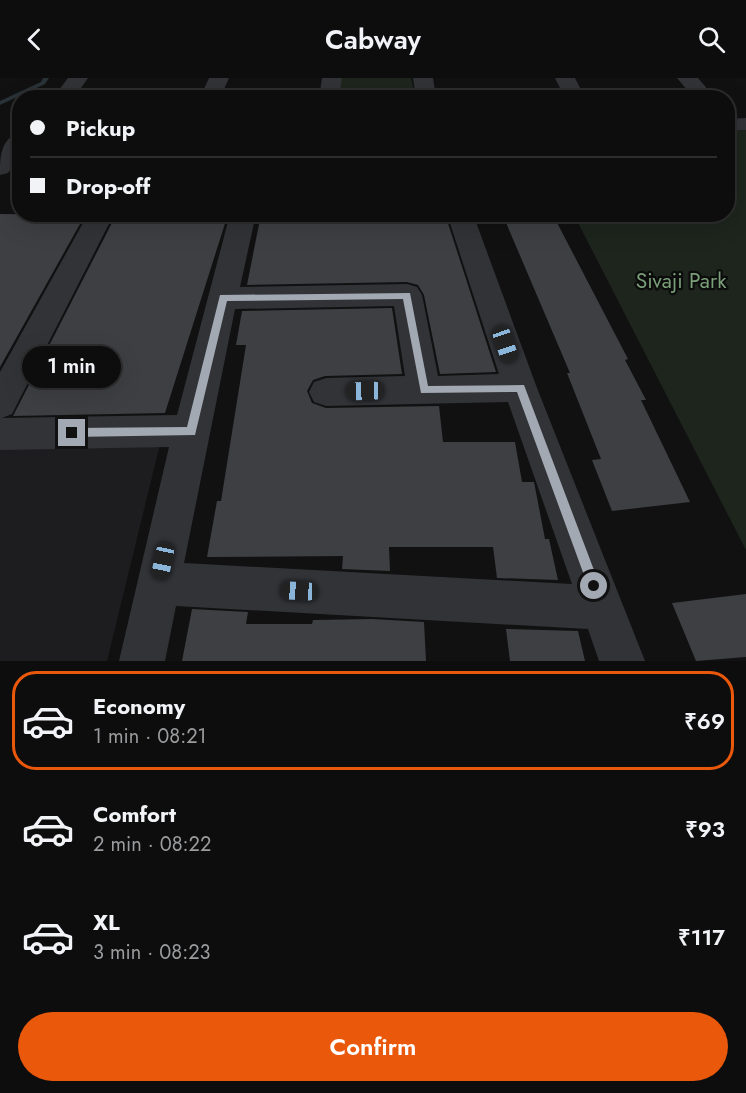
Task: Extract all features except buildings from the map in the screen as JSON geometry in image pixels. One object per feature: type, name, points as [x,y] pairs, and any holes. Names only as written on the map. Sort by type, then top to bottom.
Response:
[{"type":"street","points":[[687,78],[698,90]]},
{"type":"street","points":[[0,168],[12,151]]},
{"type":"street","points":[[0,404],[97,222]]},
{"type":"street","points":[[142,661],[191,431],[241,222]]},
{"type":"street","points":[[463,222],[520,388],[622,661]]},
{"type":"street","points":[[223,298],[407,295],[424,390]]},
{"type":"street","points":[[326,392],[520,388]]},
{"type":"street","points":[[0,434],[191,431]]},
{"type":"street","points":[[159,583],[602,608]]},
{"type":"shaded area","points":[[160,444],[107,661],[0,661],[0,448]]},
{"type":"green space","points":[[338,78],[411,78],[414,90],[336,90]]},
{"type":"green space","name":"Sivaji Park","points":[[746,130],[746,550],[578,222],[735,222],[735,131]]},
{"type":"waterway","points":[[28,90],[43,83],[46,78]]},
{"type":"waterway","points":[[0,103],[12,97]]},
{"type":"route","points":[[72,433],[191,431],[223,298],[407,295],[424,390],[520,388],[594,586]]}]
